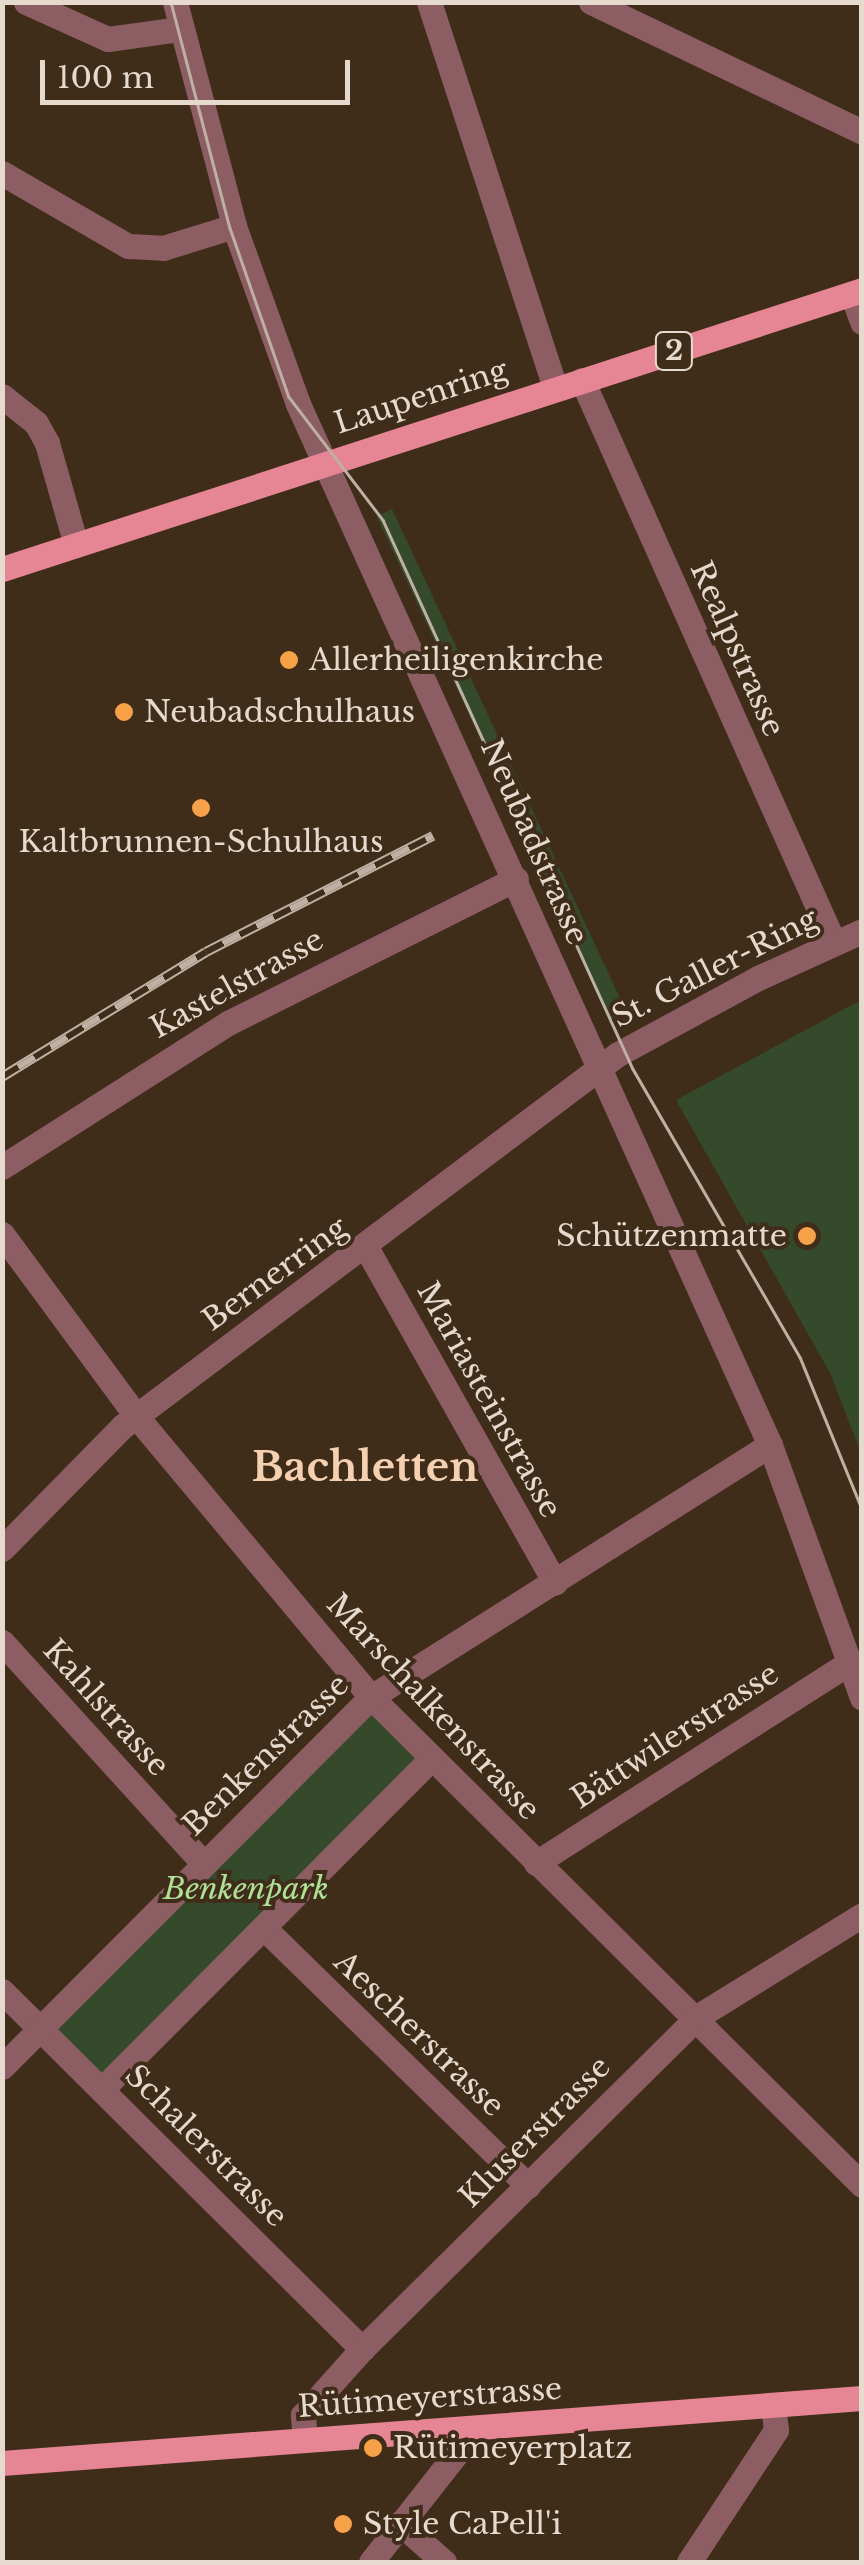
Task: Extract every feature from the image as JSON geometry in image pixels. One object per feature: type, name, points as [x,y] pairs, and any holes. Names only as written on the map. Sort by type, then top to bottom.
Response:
[{"type":"main road","name":"Laupenring","points":[[2,569],[857,292]]},
{"type":"main road","name":"Rütimeyerstrasse","points":[[2,2463],[862,2398]]},
{"type":"street","points":[[26,2],[108,39],[180,29]]},
{"type":"street","name":"Neubadstrasse","points":[[175,2],[234,226],[324,463],[770,1446],[862,1698]]},
{"type":"street","points":[[428,2],[554,388]]},
{"type":"street","points":[[600,4],[862,132]]},
{"type":"street","points":[[2,173],[128,246],[163,248],[234,226]]},
{"type":"street","points":[[857,292],[862,322]]},
{"type":"street","name":"Realpstrasse","points":[[582,380],[834,943]]},
{"type":"street","points":[[2,396],[36,423],[47,443],[76,545]]},
{"type":"street","name":"Kastelstrasse","points":[[2,1166],[228,1023],[516,879]]},
{"type":"street","name":"St. Galler-Ring","points":[[600,1067],[758,978],[862,931]]},
{"type":"street","name":"Bernerring","points":[[2,1550],[136,1416],[367,1248],[600,1067]]},
{"type":"street","name":"Marschalkenstrasse","points":[[2,1234],[136,1416],[370,1697],[697,2017],[862,2185]]},
{"type":"street","name":"Mariasteinstrasse","points":[[367,1248],[555,1583]]},
{"type":"street","name":"Benkenstrasse","points":[[2,2067],[370,1697],[770,1446]]},
{"type":"street","name":"Kahlstrasse","points":[[2,1642],[202,1862]]},
{"type":"street","name":"Bättwilerstrasse","points":[[536,1863],[849,1663]]},
{"type":"street","points":[[103,2088],[432,1758]]},
{"type":"street","name":"Kluserstrasse","points":[[305,2440],[303,2415],[362,2349],[697,2017],[862,1916]]},
{"type":"street","name":"Aescherstrasse","points":[[264,1928],[528,2186]]},
{"type":"street","name":"Schalerstrasse","points":[[2,1991],[362,2349]]},
{"type":"street","points":[[689,2562],[776,2430],[774,2405]]},
{"type":"street","points":[[371,2562],[456,2454],[458,2429]]},
{"type":"street","points":[[400,2523],[444,2562]]},
{"type":"green space","points":[[392,509],[629,1017],[614,1025],[377,516]]},
{"type":"green space","name":"Schützenmatte","points":[[861,1000],[861,1453],[830,1373],[676,1100]]},
{"type":"green space","name":"Benkenpark","points":[[367,1700],[433,1766],[108,2092],[42,2025]]},
{"type":"tram line","points":[[171,2],[230,228],[289,397],[383,520],[633,1069],[800,1357],[862,1509]]},
{"type":"railway","points":[[2,1077],[206,952],[433,836]]},
{"type":"place","name":"Allerheiligenkirche","points":[[289,660]]},
{"type":"place","name":"Neubadschulhaus","points":[[124,712]]},
{"type":"place","name":"Kaltbrunnen-Schulhaus","points":[[201,808]]},
{"type":"place","name":"Schützenmatte","points":[[807,1236]]},
{"type":"place","name":"Rütimeyerplatz","points":[[373,2448]]},
{"type":"place","name":"Style CaPell'i","points":[[343,2524]]},
{"type":"district","name":"Bachletten","points":[[365,1467]]}]
